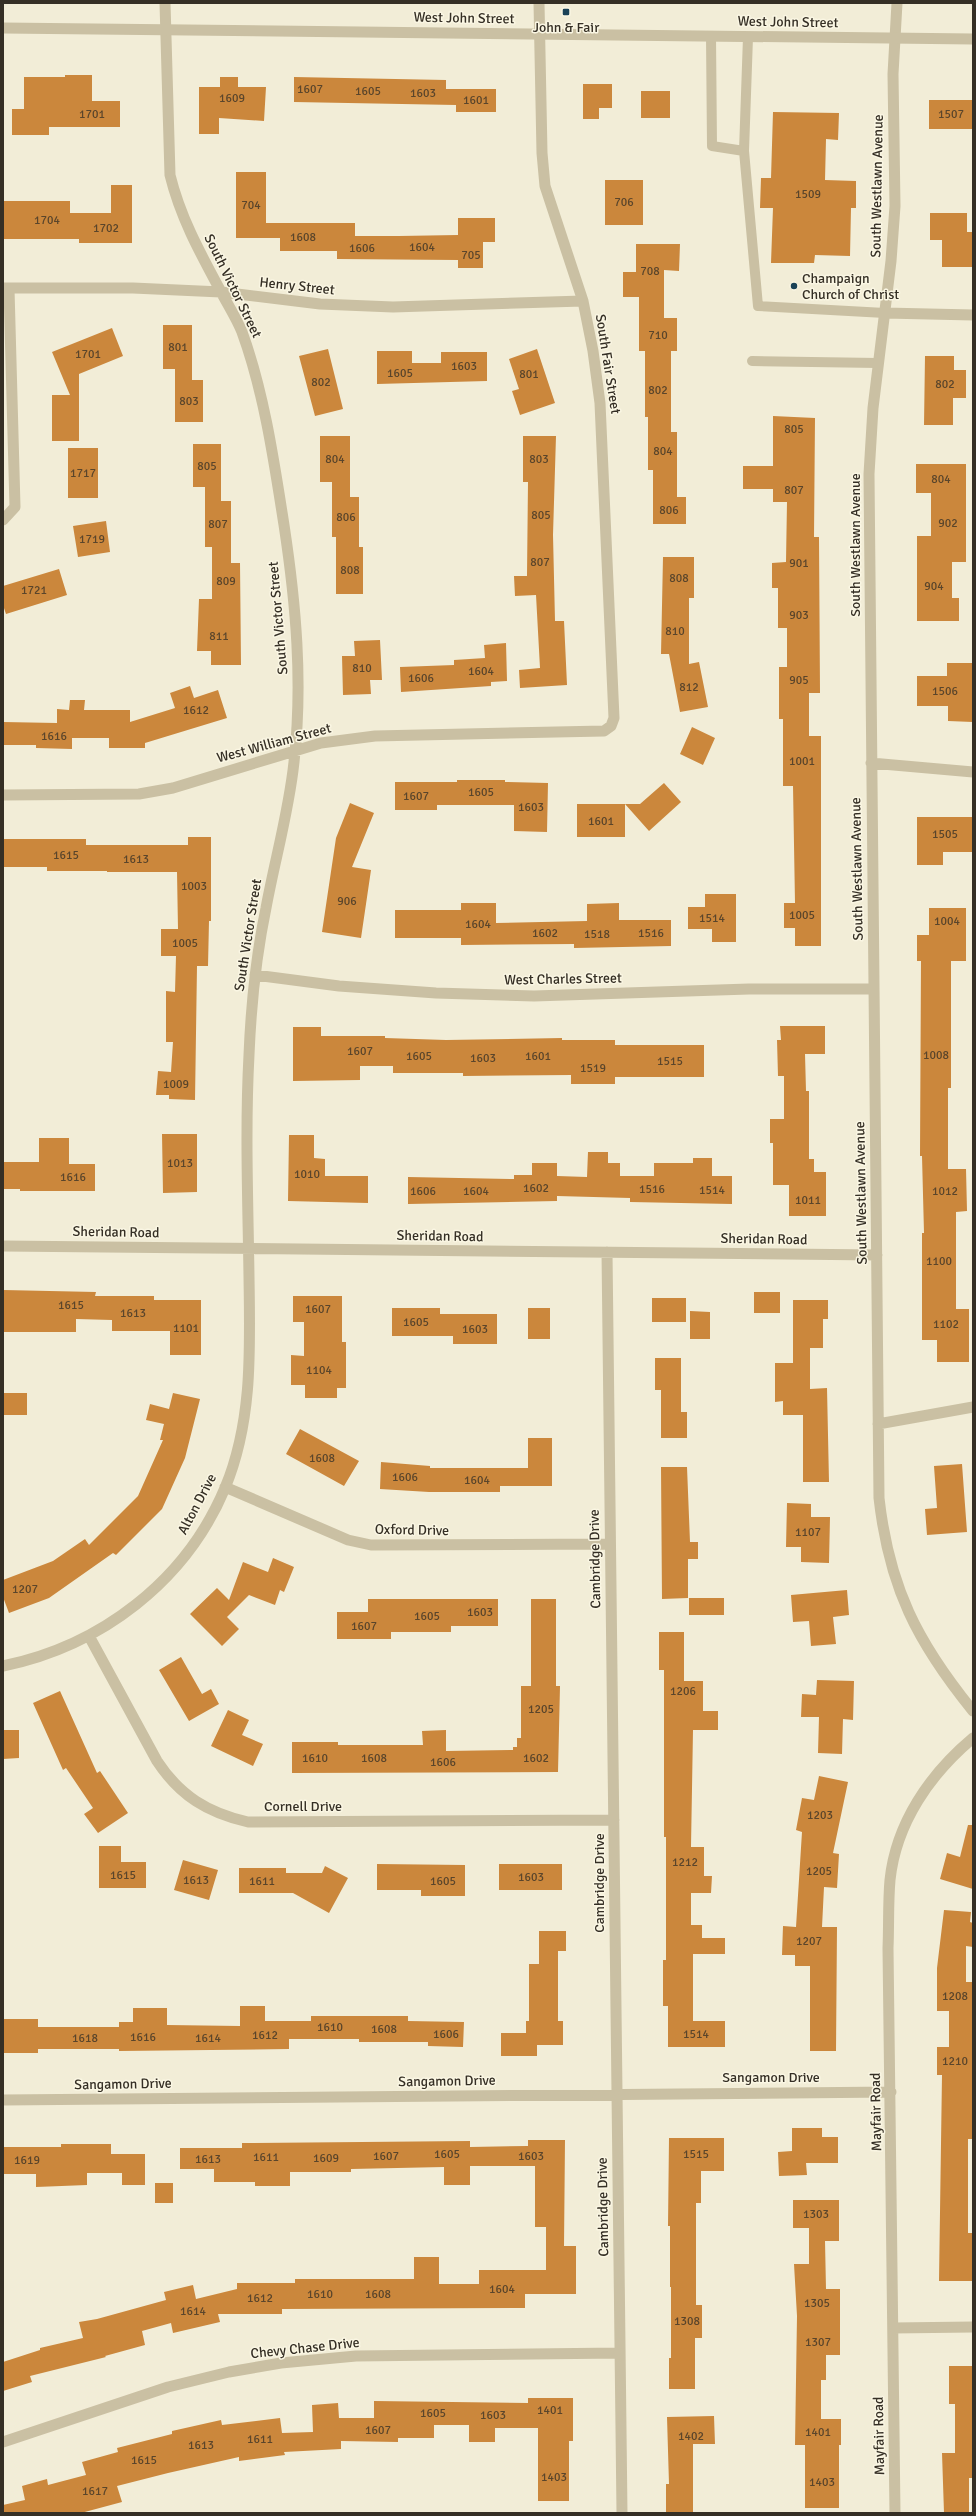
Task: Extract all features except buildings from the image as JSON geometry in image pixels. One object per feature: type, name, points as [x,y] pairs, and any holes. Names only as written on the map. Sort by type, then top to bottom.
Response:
[{"type":"street","name":"South Victor Street","points":[[165,3],[170,175],[177,201],[189,231],[240,328],[252,363],[284,523],[299,656],[295,750],[289,798],[264,913],[255,975],[248,1055],[249,1249]]},
{"type":"street","name":"South Fair Street","points":[[540,3],[542,153],[545,186],[583,301],[593,351],[600,403],[605,484],[614,718],[611,726],[604,731]]},
{"type":"street","name":"South Westlawn Avenue","points":[[898,3],[895,39],[895,206],[885,313],[873,408],[869,474],[879,1498],[884,1536],[896,1582],[907,1612],[925,1647],[973,1712]]},
{"type":"street","name":"West John Street","points":[[3,28],[973,39]]},
{"type":"street","name":"Henry Street","points":[[3,520],[15,507],[6,288],[133,288],[221,292],[320,304],[393,307],[583,301]]},
{"type":"street","points":[[885,313],[973,314]]},
{"type":"street","name":"West William Street","points":[[3,795],[139,794],[173,788],[321,743],[375,736],[604,731]]},
{"type":"street","points":[[871,763],[973,772]]},
{"type":"street","name":"West Charles Street","points":[[255,975],[339,986],[436,993],[534,996],[749,989],[873,989]]},
{"type":"street","name":"Sheridan Road","points":[[3,1246],[877,1256]]},
{"type":"street","name":"Alton Drive","points":[[3,1666],[51,1653],[89,1636],[128,1612],[163,1581],[208,1523],[225,1488],[237,1454],[247,1405],[250,1352],[249,1249]]},
{"type":"street","name":"Cambridge Drive","points":[[606,1252],[622,2513]]},
{"type":"street","points":[[878,1424],[973,1407]]},
{"type":"street","name":"Oxford Drive","points":[[225,1488],[348,1540],[371,1545],[610,1544]]},
{"type":"street","name":"Cornell Drive","points":[[89,1636],[168,1779],[186,1796],[205,1808],[224,1817],[248,1822],[614,1820]]},
{"type":"street","name":"Mayfair Road","points":[[895,2513],[888,1948],[890,1880],[896,1851],[905,1823],[918,1799],[934,1778],[973,1738]]},
{"type":"street","name":"Sangamon Drive","points":[[3,2100],[890,2092]]},
{"type":"street","points":[[893,2328],[973,2327]]},
{"type":"street","name":"Chevy Chase Drive","points":[[3,2442],[168,2387],[229,2372],[281,2363],[356,2356],[620,2353]]},
{"type":"lane","points":[[711,36],[712,146],[744,151]]},
{"type":"lane","points":[[748,37],[744,151],[758,306],[885,313]]},
{"type":"lane","points":[[752,362],[878,363]]},
{"type":"place","name":"John & Fair","points":[[566,12]]},
{"type":"place","name":"Champaign Church of Christ","points":[[794,286]]}]
